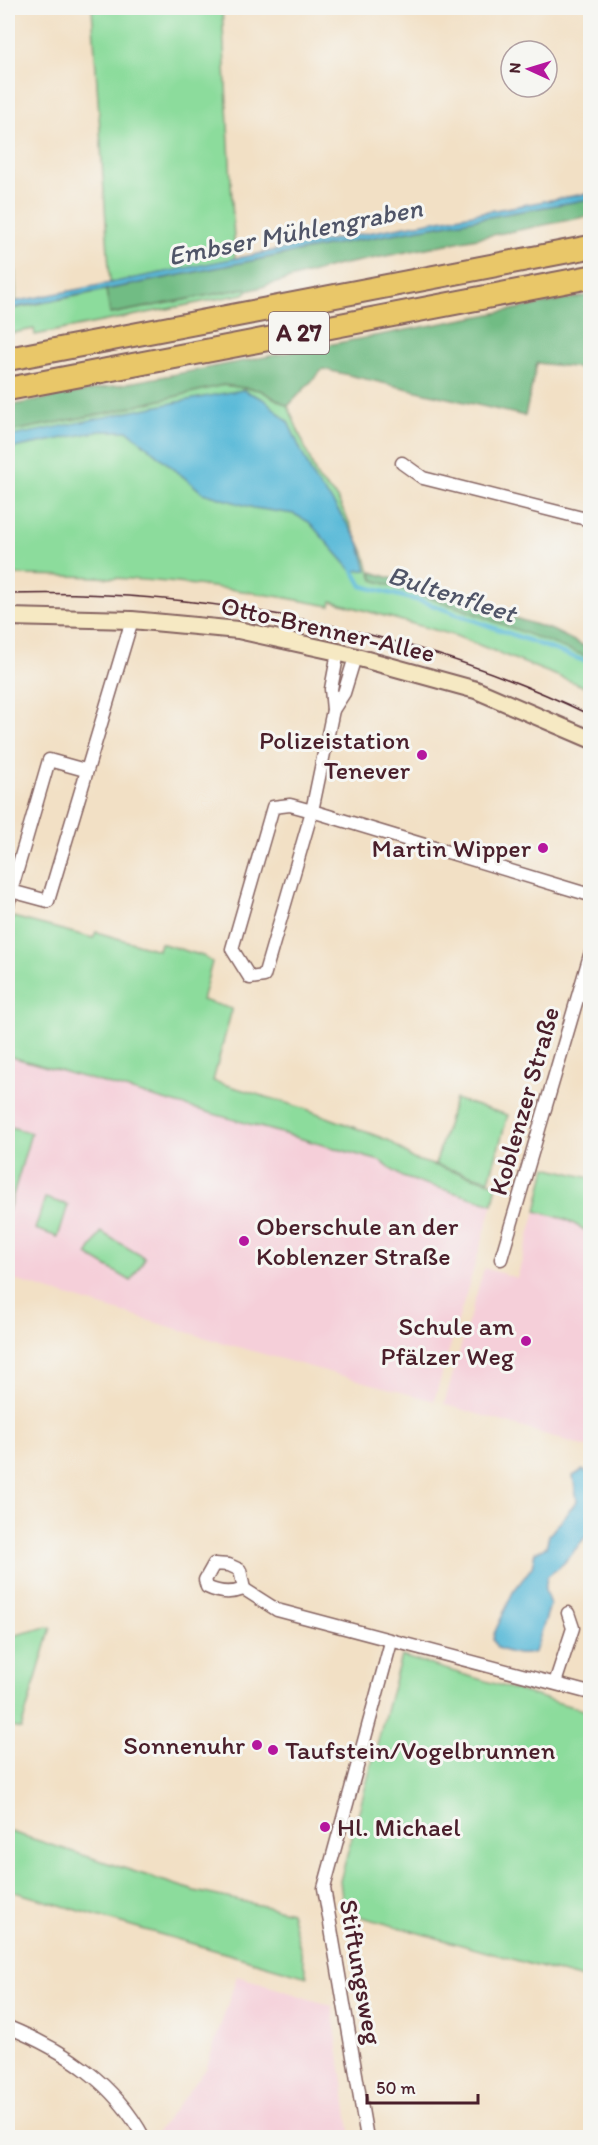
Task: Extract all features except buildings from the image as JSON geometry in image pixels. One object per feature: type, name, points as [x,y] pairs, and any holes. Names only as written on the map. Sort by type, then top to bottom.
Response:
[{"type":"highway","name":"A 27","points":[[8,359],[591,247]]},
{"type":"highway","name":"A 27","points":[[8,389],[591,277]]},
{"type":"street","points":[[402,463],[423,478],[591,520]]},
{"type":"street","name":"Otto-Brenner-Allee","points":[[8,617],[132,620],[238,630],[338,652],[476,690],[591,739]]},
{"type":"street","points":[[12,891],[48,902],[132,620]]},
{"type":"street","points":[[338,652],[331,689],[333,710],[312,811],[264,976],[250,978],[232,949],[273,807],[290,805],[312,811],[591,895]]},
{"type":"street","points":[[333,710],[344,693],[355,657]]},
{"type":"street","points":[[8,905],[49,760],[86,770]]},
{"type":"street","name":"Koblenzer Straße","points":[[501,1259],[591,955]]},
{"type":"street","points":[[244,1589],[277,1610],[391,1642],[591,1693]]},
{"type":"street","points":[[555,1683],[573,1628],[568,1613]]},
{"type":"street","name":"Stiftungsweg","points":[[367,2138],[324,1888],[391,1642]]},
{"type":"street","points":[[8,2027],[45,2043],[80,2064],[117,2097],[144,2138]]},
{"type":"shaded area","name":"Oberschule an der Koblenzer Straße","points":[[8,1056],[380,1161],[402,1177],[493,1204],[434,1401],[220,1342],[8,1278]]},
{"type":"shaded area","name":"Schule am Pfälzer Weg","points":[[536,1211],[565,1219],[590,1233],[590,1448],[444,1404],[484,1268],[517,1278]]},
{"type":"shaded area","points":[[237,1976],[332,2006],[351,2137],[159,2137],[156,2133],[206,2069]]},
{"type":"green space","points":[[92,8],[222,8],[235,259],[110,283]]},
{"type":"green space","points":[[8,75],[16,301],[8,303]]},
{"type":"green space","points":[[590,199],[590,216],[335,266],[248,291],[246,288],[110,314],[106,290],[336,244]]},
{"type":"green space","points":[[246,288],[248,291],[243,294],[35,335],[34,329],[8,334],[8,310],[106,290],[111,314]]},
{"type":"green space","points":[[590,295],[590,369],[537,363],[525,416],[323,369],[288,406],[260,390],[223,385],[111,412],[8,432],[8,406]]},
{"type":"green space","points":[[223,385],[260,390],[288,406],[318,479],[337,498],[363,550],[373,580],[457,607],[585,655],[590,658],[590,689],[456,636],[331,601],[330,606],[249,592],[170,582],[50,575],[8,575],[8,432],[111,412]]},
{"type":"green space","points":[[372,572],[552,630],[590,649],[590,658],[457,607],[373,580]]},
{"type":"green space","points":[[13,917],[93,938],[96,932],[158,950],[160,943],[203,956],[212,962],[202,1000],[232,1009],[213,1081],[306,1109],[390,1141],[413,1159],[497,1184],[493,1204],[402,1177],[380,1161],[8,1056],[8,934]]},
{"type":"green space","points":[[455,1099],[508,1115],[489,1180],[435,1165]]},
{"type":"green space","points":[[8,1126],[31,1133],[8,1213]]},
{"type":"green space","points":[[546,1167],[590,1178],[590,1233],[565,1219],[536,1211]]},
{"type":"green space","points":[[45,1198],[68,1205],[58,1237],[35,1229]]},
{"type":"green space","points":[[101,1232],[145,1258],[131,1281],[87,1255]]},
{"type":"green space","points":[[51,1628],[21,1729],[12,1727],[8,1723],[8,1637]]},
{"type":"green space","points":[[401,1656],[590,1712],[590,1981],[344,1912],[340,1881]]},
{"type":"green space","points":[[8,1831],[195,1891],[291,1912],[307,1977],[8,1890]]},
{"type":"water","points":[[590,193],[590,199],[336,244],[8,309],[8,303],[334,239]]},
{"type":"water","points":[[243,390],[265,400],[288,422],[315,481],[332,501],[359,542],[367,570],[352,571],[309,522],[294,514],[254,508],[203,493],[128,431],[100,431],[8,449],[8,437]]},
{"type":"water","points":[[583,1470],[590,1475],[589,1533],[564,1563],[547,1577],[545,1590],[550,1605],[535,1652],[511,1653],[497,1648],[493,1640],[494,1634],[513,1592],[532,1567],[535,1552],[546,1547],[549,1535],[577,1501],[573,1476]]},
{"type":"waterway","name":"Bultenfleet","points":[[351,566],[362,586],[424,602],[590,663]]},
{"type":"tram line","points":[[8,594],[83,594],[157,598],[232,607],[306,620],[379,637],[451,659],[522,685],[590,715]]},
{"type":"place","name":"Polizeistation Tenever","points":[[422,755]]},
{"type":"place","name":"Martin Wipper","points":[[543,848]]},
{"type":"place","name":"Oberschule an der Koblenzer Straße","points":[[244,1241]]},
{"type":"place","name":"Schule am Pfälzer Weg","points":[[526,1341]]},
{"type":"place","name":"Sonnenuhr","points":[[257,1745]]},
{"type":"place","name":"Taufstein/Vogelbrunnen","points":[[273,1750]]},
{"type":"place","name":"Hl. Michael","points":[[325,1827]]},
{"type":"water label","name":"Embser Mühlengraben","points":[[295,232]]}]
